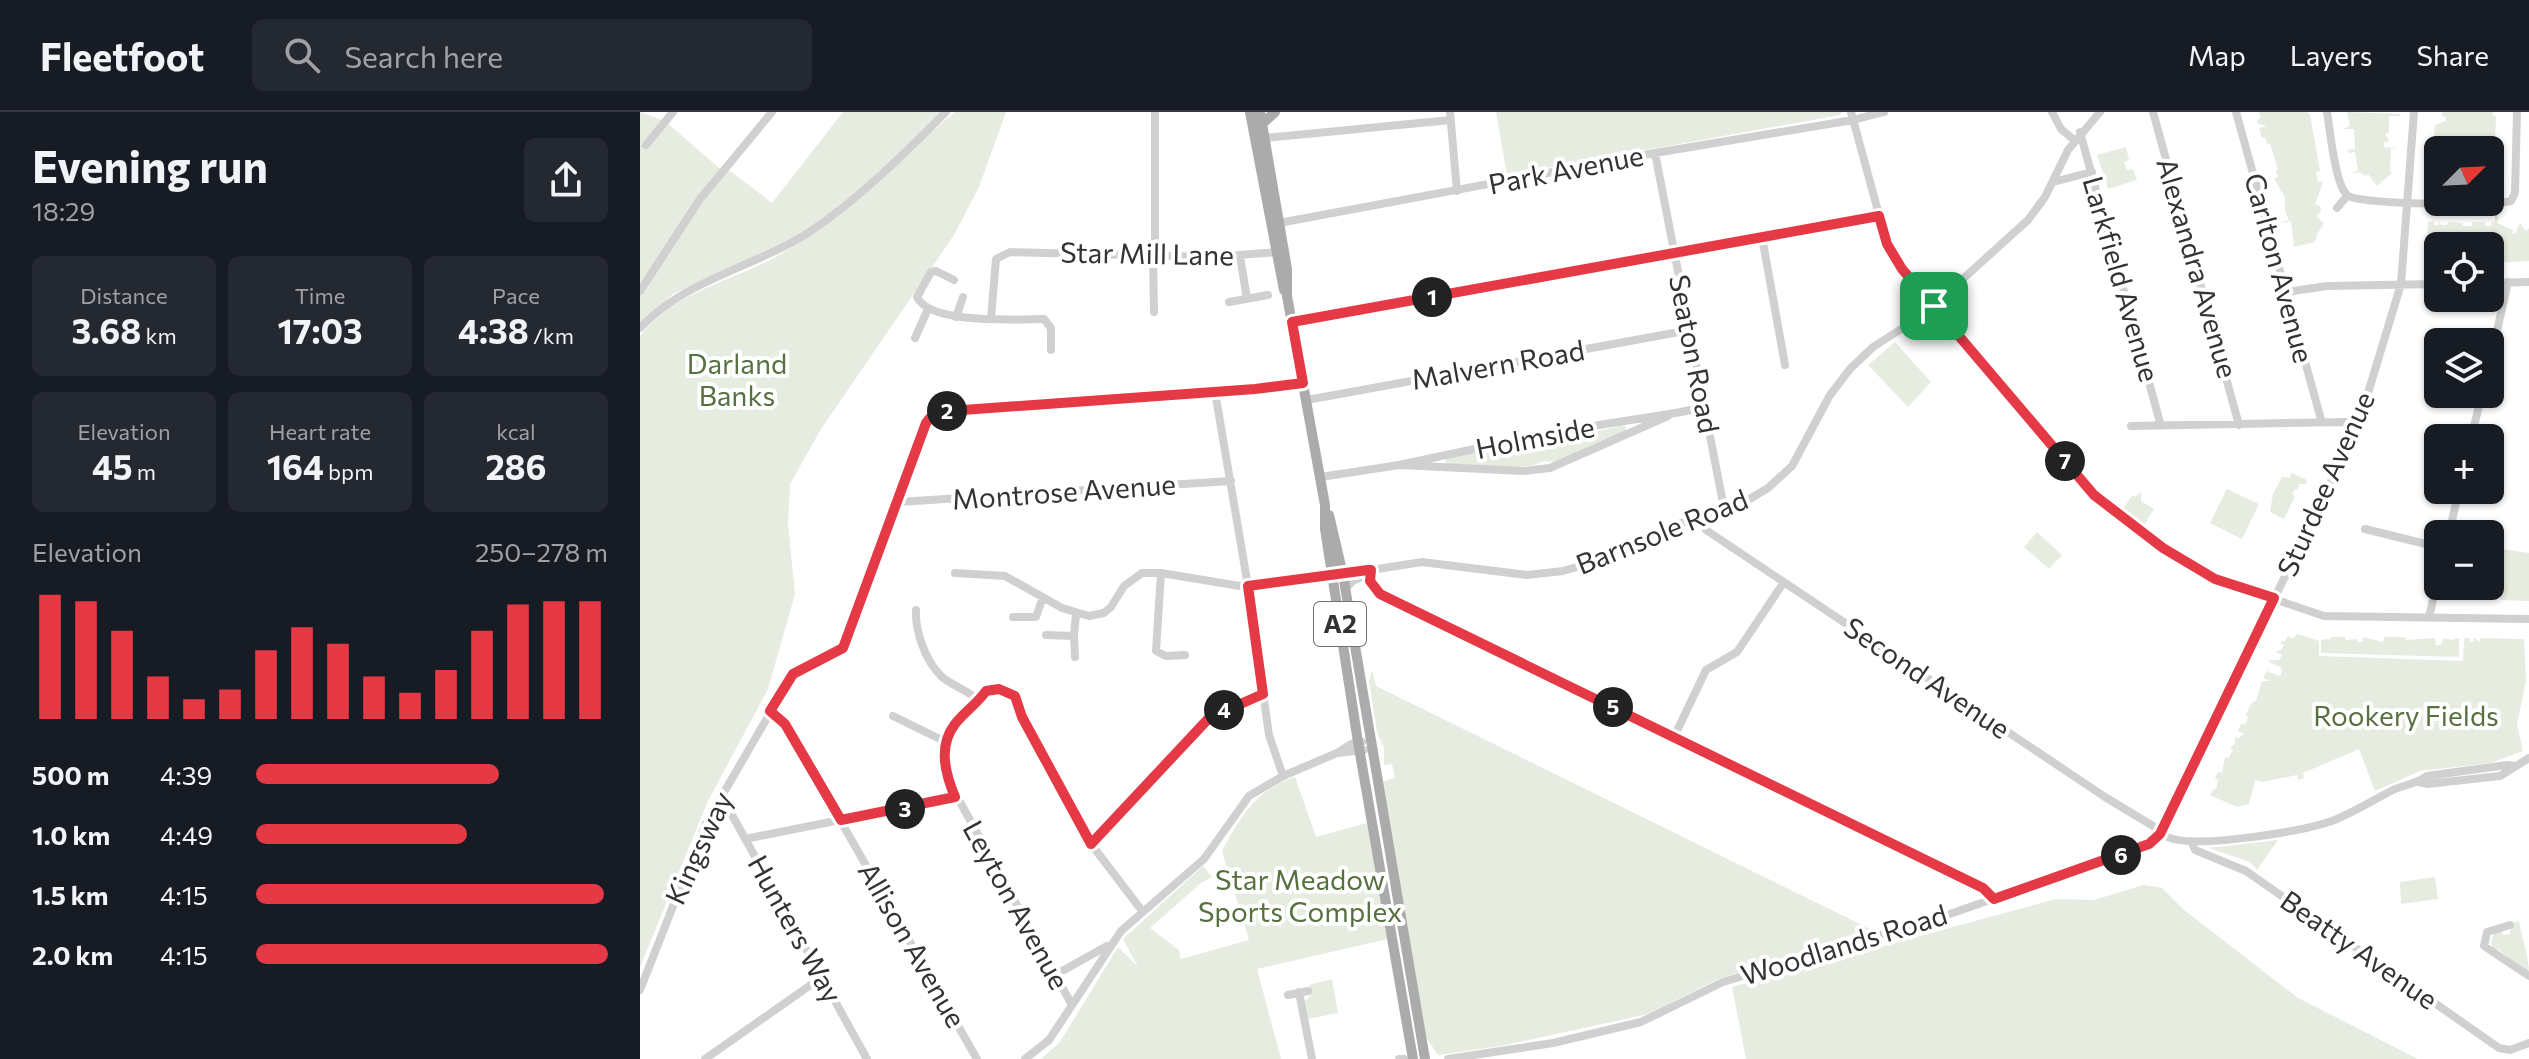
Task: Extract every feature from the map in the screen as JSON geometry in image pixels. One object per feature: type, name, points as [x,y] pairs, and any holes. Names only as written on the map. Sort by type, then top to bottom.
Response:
[{"type":"main road","name":"A2","points":[[1250,112],[1280,252]]},
{"type":"main road","name":"A2","points":[[1260,112],[1279,223],[1282,287],[1287,296],[1325,505],[1333,527],[1413,1059]]},
{"type":"main road","points":[[1262,124],[1275,112]]},
{"type":"main road","name":"A2","points":[[1338,575],[1345,589],[1365,746],[1425,1059]]},
{"type":"street","points":[[646,145],[673,112]]},
{"type":"street","points":[[640,291],[700,199],[772,112]]},
{"type":"street","points":[[640,328],[686,293],[760,259],[811,230],[899,158],[946,112]]},
{"type":"street","points":[[1154,312],[1155,112]]},
{"type":"street","name":"Park Avenue","points":[[1279,223],[1884,112]]},
{"type":"street","points":[[2052,112],[2061,129],[2077,136]]},
{"type":"street","name":"Barnsole Road","points":[[1161,573],[1228,586],[1248,586],[1435,562],[1504,574],[1558,572],[1594,562],[1664,529],[1748,500],[1768,488],[1797,458],[1826,402],[1850,369],[1873,347],[1934,306],[2028,220],[2053,182],[2077,136],[2100,112]]},
{"type":"street","name":"Alexandra Avenue","points":[[2153,112],[2239,425]]},
{"type":"street","name":"Carlton Avenue","points":[[2236,112],[2322,423]]},
{"type":"street","points":[[2327,112],[2340,182],[2347,196],[2355,200],[2407,203],[2507,203],[2512,200],[2515,193],[2517,112]]},
{"type":"street","name":"Sturdee Avenue","points":[[2160,834],[2358,426],[2401,284],[2414,112]]},
{"type":"street","points":[[1264,138],[1450,116],[1457,191]]},
{"type":"street","points":[[1852,116],[1887,244],[1896,261],[2094,495],[2163,548],[2215,579],[2324,616],[2529,619]]},
{"type":"street","name":"Larkfield Avenue","points":[[2077,136],[2092,172],[2161,426]]},
{"type":"street","name":"Seaton Road","points":[[1655,153],[1724,508]]},
{"type":"street","points":[[2053,182],[2092,172]]},
{"type":"street","points":[[2337,208],[2347,196]]},
{"type":"street","points":[[1292,322],[1879,216]]},
{"type":"street","points":[[1762,237],[1785,365]]},
{"type":"street","name":"Star Mill Lane","points":[[991,318],[996,259],[1010,252],[1154,256],[1240,256],[1280,252]]},
{"type":"street","points":[[1240,256],[1247,299]]},
{"type":"street","points":[[954,280],[936,271],[931,272],[917,297],[928,309],[956,317],[1044,319],[1051,328],[1051,350]]},
{"type":"street","points":[[2504,282],[2529,282]]},
{"type":"street","points":[[2498,328],[2508,282]]},
{"type":"street","points":[[2286,292],[2327,286],[2424,284]]},
{"type":"street","points":[[1229,302],[1268,295]]},
{"type":"street","points":[[956,317],[963,297]]},
{"type":"street","points":[[915,338],[928,309]]},
{"type":"street","name":"Malvern Road","points":[[1307,400],[1690,330]]},
{"type":"street","points":[[1283,776],[1269,735],[1248,586],[1215,392],[1303,383]]},
{"type":"street","name":"Kingsway","points":[[640,990],[679,886],[717,803],[770,711],[793,674],[843,648],[931,415],[939,411],[1215,392]]},
{"type":"street","name":"Holmside","points":[[1321,477],[1704,407]]},
{"type":"street","name":"Holmside","points":[[1399,465],[1524,471],[1550,468],[1668,416]]},
{"type":"street","name":"Holmside","points":[[1632,420],[1635,432]]},
{"type":"street","points":[[2131,426],[2346,422],[2358,426]]},
{"type":"street","name":"Holmside","points":[[1439,457],[1440,468]]},
{"type":"street","name":"Montrose Avenue","points":[[898,502],[1231,481]]},
{"type":"street","name":"Second Avenue","points":[[1697,517],[1706,530],[2153,826],[2160,834]]},
{"type":"street","points":[[2365,529],[2424,544]]},
{"type":"street","points":[[1371,570],[1370,581],[1380,594],[1983,888],[1994,899]]},
{"type":"street","name":"Barnsole Road","points":[[1345,589],[1371,570]]},
{"type":"street","points":[[955,573],[1005,576],[1076,614],[1089,616],[1104,613],[1111,607],[1132,578],[1142,573],[1161,573],[1156,651],[1166,656],[1185,655]]},
{"type":"street","points":[[1674,737],[1706,670],[1737,652],[1784,582]]},
{"type":"street","points":[[1013,617],[1036,617],[1043,597]]},
{"type":"street","points":[[2429,617],[2433,600]]},
{"type":"street","points":[[916,610],[915,626],[941,676],[979,701]]},
{"type":"street","points":[[1075,657],[1076,614]]},
{"type":"street","points":[[1046,635],[1074,636]]},
{"type":"street","points":[[893,716],[946,742],[956,722],[986,691],[999,689],[1015,696],[1022,717],[1091,844],[1143,912]]},
{"type":"street","points":[[1091,844],[1209,718],[1263,694]]},
{"type":"street","name":"Allison Avenue","points":[[770,711],[785,724],[977,1059]]},
{"type":"street","name":"Leyton Avenue","points":[[946,742],[945,769],[955,797],[1072,1005]]},
{"type":"street","points":[[1055,975],[1111,943],[1213,849],[1232,816],[1249,796],[1283,776],[1337,753],[1365,746]]},
{"type":"street","points":[[2160,834],[2191,841],[2251,837],[2315,826],[2336,819],[2397,788],[2419,782],[2427,784],[2493,778],[2508,773],[2529,758]]},
{"type":"street","points":[[745,839],[955,797]]},
{"type":"street","name":"Hunters Way","points":[[717,803],[732,815],[867,1059]]},
{"type":"street","name":"Woodlands Road","points":[[1448,1059],[1553,1043],[1641,1022],[1723,982],[1994,899],[2149,844],[2160,834]]},
{"type":"street","name":"Beatty Avenue","points":[[2191,841],[2195,850],[2246,871],[2498,1047],[2508,1050],[2528,1043]]},
{"type":"street","points":[[2510,925],[2487,932],[2484,947],[2529,976]]},
{"type":"street","points":[[1025,1059],[1049,1040],[1111,943]]},
{"type":"street","points":[[705,1059],[822,977]]},
{"type":"street","points":[[1288,995],[1304,992],[1312,1059]]},
{"type":"street","points":[[2527,1031],[2524,1036],[2528,1043]]},
{"type":"green space","name":"Darland Banks","points":[[640,112],[665,121],[725,173],[729,170],[772,203],[843,112],[941,112],[852,199],[955,112],[1006,112],[979,187],[954,235],[821,429],[790,484],[788,524],[795,594],[768,689],[708,801],[640,967],[640,336],[668,309],[701,290],[781,254],[836,212],[811,231],[673,294],[640,323]]},
{"type":"green space","points":[[1496,112],[1842,112],[1840,115],[1507,175]]},
{"type":"green space","points":[[2259,112],[2310,114],[2320,171],[2316,172],[2318,182],[2323,182],[2315,204],[2320,206],[2321,211],[2316,216],[2324,223],[2315,242],[2294,247],[2291,221],[2277,223],[2289,220],[2285,198],[2274,178],[2278,177],[2278,169],[2270,144],[2267,144],[2265,137],[2262,138],[2259,128],[2267,126],[2258,124],[2257,120],[2261,118]]},
{"type":"green space","points":[[2347,112],[2400,114],[2389,116],[2389,132],[2385,135],[2389,139],[2384,142],[2384,147],[2398,149],[2391,149],[2392,173],[2377,186],[2368,174],[2352,174],[2358,170],[2355,152],[2349,153],[2348,150],[2355,149],[2354,129],[2343,129],[2350,126]]},
{"type":"green space","points":[[2443,112],[2493,112],[2496,116],[2495,136],[2434,136],[2435,125],[2446,121],[2446,117],[2441,116]]},
{"type":"green space","points":[[2126,147],[2129,160],[2124,162],[2127,170],[2133,169],[2137,180],[2108,189],[2097,155]]},
{"type":"green space","points":[[2496,216],[2499,218],[2497,223],[2515,234],[2520,223],[2526,231],[2529,228],[2529,261],[2504,262],[2504,232],[2427,232],[2428,222],[2434,221],[2434,225],[2439,225],[2439,222],[2447,225],[2448,222],[2472,226],[2472,222],[2485,222],[2485,226],[2491,226]]},
{"type":"green space","points":[[1895,342],[1931,382],[1908,407],[1868,365]]},
{"type":"green space","points":[[1625,425],[1626,432],[1555,462],[1507,467],[1447,465],[1444,457],[1526,444],[1530,446]]},
{"type":"green space","points":[[2292,473],[2307,480],[2306,484],[2299,484],[2298,490],[2295,489],[2292,494],[2295,496],[2284,519],[2270,512],[2273,494],[2282,477],[2289,478]]},
{"type":"green space","points":[[2227,489],[2259,504],[2242,539],[2210,523]]},
{"type":"green space","points":[[2141,492],[2141,501],[2154,509],[2142,528],[2122,510],[2133,495],[2135,497]]},
{"type":"green space","points":[[2037,532],[2062,555],[2049,569],[2024,547]]},
{"type":"green space","points":[[2504,549],[2529,553],[2529,601],[2500,600],[2504,600]]},
{"type":"green space","name":"Rookery Fields","points":[[2297,634],[2319,641],[2319,656],[2463,661],[2464,638],[2470,638],[2470,642],[2474,638],[2480,642],[2480,638],[2524,639],[2526,681],[2517,724],[2523,751],[2491,763],[2420,771],[2375,791],[2359,749],[2303,773],[2304,778],[2298,780],[2297,775],[2262,782],[2255,780],[2249,804],[2237,807],[2210,795],[2216,789],[2218,780],[2215,778],[2218,772],[2222,773],[2225,757],[2228,758],[2233,750],[2230,748],[2235,743],[2235,737],[2244,734],[2238,731],[2248,718],[2246,714],[2252,702],[2256,701],[2262,681],[2271,681],[2263,678],[2267,671],[2280,676],[2282,672],[2281,667],[2270,660],[2279,660],[2282,655],[2275,652],[2282,649],[2284,645],[2280,643],[2288,636],[2293,639]]},
{"type":"green space","points":[[2331,637],[2357,639],[2358,642],[2363,642],[2363,637],[2383,642],[2384,637],[2405,637],[2406,640],[2435,638],[2436,645],[2441,645],[2444,638],[2459,638],[2459,657],[2321,653],[2321,640],[2329,639],[2331,642]]},
{"type":"green space","points":[[1372,670],[1376,686],[1870,929],[1716,980],[1648,1014],[1501,1046],[1438,1055],[1426,1037],[1382,782],[1395,778],[1392,764],[1384,765],[1384,748],[1377,732],[1369,681]]},
{"type":"green space","name":"Star Meadow Sports Complex","points":[[1295,777],[1316,837],[1367,823],[1388,939],[1257,969],[1281,1059],[1041,1059],[1060,1042],[1118,947],[1138,967],[1123,939],[1203,866],[1212,877],[1150,928],[1179,950],[1181,959],[1249,940],[1222,851],[1251,806],[1270,789]]},
{"type":"green space","points":[[2278,840],[2257,870],[2250,862],[2209,848]]},
{"type":"green space","points":[[2435,877],[2438,899],[2401,904],[2400,882]]},
{"type":"green space","points":[[2144,885],[2162,888],[2183,909],[2298,998],[2418,1059],[1746,1059],[1732,987],[2056,899],[2094,900]]},
{"type":"green space","points":[[2519,921],[2529,974],[2498,949],[2495,951],[2491,943],[2494,932],[2502,930],[2503,935],[2510,934],[2511,923]]},
{"type":"green space","points":[[1332,979],[1338,1013],[1308,1019],[1305,1001],[1311,995],[1309,985]]},
{"type":"route","points":[[1879,216],[1887,244],[1896,261],[1934,306],[2094,495],[2163,548],[2215,579],[2274,598],[2160,834],[2149,844],[1994,899],[1983,888],[1376,592],[1370,581],[1371,570],[1248,586],[1263,694],[1209,718],[1091,844],[1022,717],[1015,696],[999,689],[986,691],[950,732],[944,757],[955,797],[841,820],[785,724],[770,711],[793,674],[843,648],[926,423],[935,412],[1303,383],[1292,322],[1879,216]]}]
